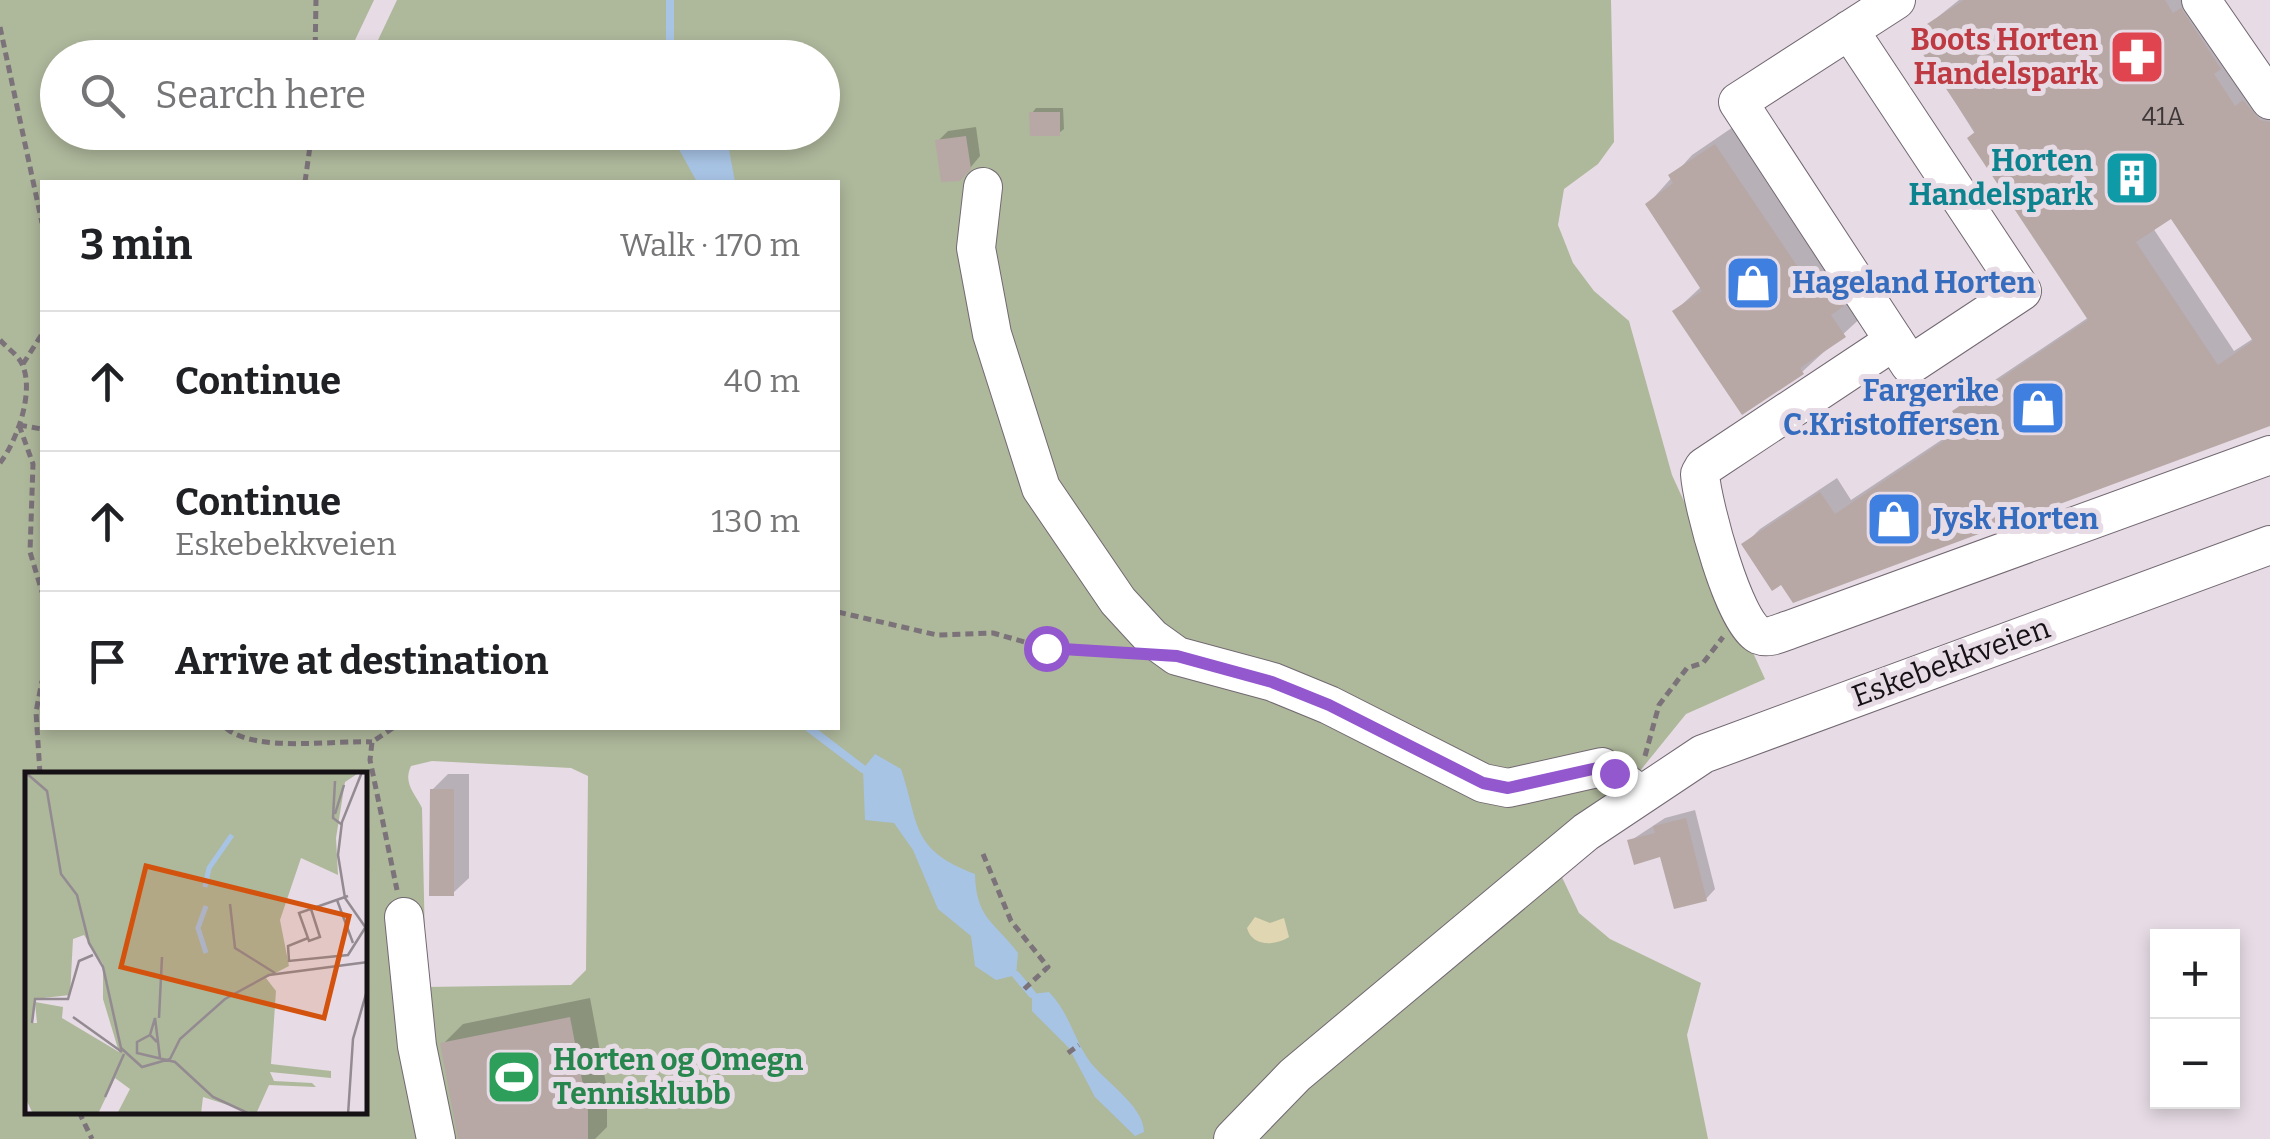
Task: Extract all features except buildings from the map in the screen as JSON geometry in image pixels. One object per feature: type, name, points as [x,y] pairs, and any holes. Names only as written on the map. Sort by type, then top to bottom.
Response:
[{"type":"street","points":[[1849,30],[2022,291],[1910,365],[1738,102],[1849,30],[1896,0]]},
{"type":"street","points":[[2201,0],[2270,100]]},
{"type":"street","points":[[983,187],[976,248],[992,334],[1041,488],[1118,601],[1152,638],[1177,656],[1272,682],[1329,705],[1483,783],[1508,788],[1602,767],[1640,794]]},
{"type":"street","points":[[1894,341],[1704,467],[1701,484],[1738,614],[1755,634],[1766,637],[1789,630],[2270,455]]},
{"type":"street","name":"Eskebekkveien","points":[[1235,1137],[1295,1076],[1586,832],[1703,754],[2270,545]]},
{"type":"street","points":[[404,917],[418,1046],[436,1139]]},
{"type":"path","points":[[315,40],[316,0]]},
{"type":"path","points":[[0,27],[40,214]]},
{"type":"path","points":[[305,180],[309,150]]},
{"type":"path","points":[[22,364],[40,337]]},
{"type":"path","points":[[0,340],[22,364],[25,390],[20,425],[0,463]]},
{"type":"path","points":[[20,425],[40,429]]},
{"type":"path","points":[[20,425],[33,464],[30,552],[40,585]]},
{"type":"path","points":[[840,612],[937,635],[993,633],[1046,648],[1177,656]]},
{"type":"path","points":[[1640,794],[1648,736],[1659,705],[1687,668],[1704,663],[1738,614]]},
{"type":"path","points":[[40,692],[36,712],[40,772]]},
{"type":"path","points":[[228,730],[272,742],[372,742],[390,730]]},
{"type":"path","points":[[372,742],[370,760],[378,810],[404,917]]},
{"type":"path","points":[[983,854],[1011,920],[1048,967],[1021,992]]},
{"type":"path","points":[[1068,1052],[1079,1045]]},
{"type":"path","points":[[80,1114],[92,1139]]},
{"type":"green space","points":[[0,0],[374,0],[355,40],[40,40],[40,150],[840,150],[840,40],[378,40],[397,0],[1611,0],[1614,142],[1598,164],[1564,189],[1558,225],[1573,263],[1594,291],[1629,321],[1672,475],[1765,679],[1686,714],[1559,871],[1579,913],[1610,939],[1701,983],[1687,1035],[1708,1139],[0,1139]],"holes":[[[432,761],[571,768],[588,776],[586,970],[571,985],[426,987],[422,808],[409,783],[409,772],[411,766]]]},
{"type":"sand","points":[[1255,917],[1270,923],[1284,918],[1289,937],[1259,942],[1247,928]]},
{"type":"water","points":[[679,150],[729,150],[735,180],[696,180]]},
{"type":"water","points":[[875,754],[901,769],[916,821],[928,845],[954,865],[975,874],[983,910],[1018,953],[1016,975],[996,980],[975,966],[971,936],[938,909],[913,850],[894,823],[865,820],[863,769]]},
{"type":"water","points":[[1049,992],[1088,1059],[1137,1112],[1144,1132],[1135,1136],[1095,1097],[1069,1048],[1032,1011],[1032,994]]},
{"type":"waterway","points":[[670,0],[670,40]]},
{"type":"waterway","points":[[812,730],[863,769]]},
{"type":"waterway","points":[[1016,975],[1032,994]]},
{"type":"place","name":"Boots Horten Handelspark","points":[[2137,57]]},
{"type":"place","name":"Horten Handelspark","points":[[2132,178]]},
{"type":"place","name":"Hageland Horten","points":[[1753,283]]},
{"type":"place","name":"Fargerike C.Kristoffersen","points":[[2038,408]]},
{"type":"place","name":"Jysk Horten","points":[[1894,519]]},
{"type":"place","name":"Horten og Omegn Tennisklubb","points":[[514,1077]]},
{"type":"route","points":[[1046,648],[1177,656],[1272,682],[1329,705],[1483,783],[1508,788],[1540,783],[1586,768],[1602,767],[1614,773]]}]
